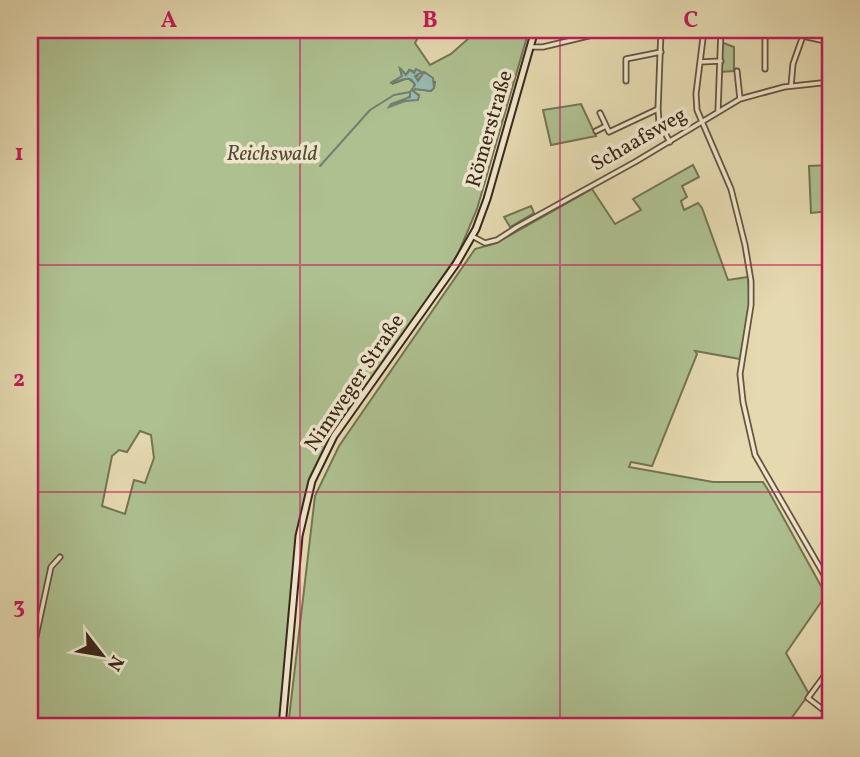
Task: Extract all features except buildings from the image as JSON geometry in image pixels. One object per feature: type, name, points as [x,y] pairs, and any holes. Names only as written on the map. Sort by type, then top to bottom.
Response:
[{"type":"main road","name":"Römerstraße","points":[[472,236],[490,189],[535,30]]},
{"type":"main road","name":"Nimweger Straße","points":[[282,727],[299,536],[312,481],[334,436],[456,264],[472,236]]},
{"type":"street","points":[[530,47],[543,47],[613,30]]},
{"type":"street","points":[[661,30],[659,122],[670,142]]},
{"type":"street","points":[[704,30],[696,103],[701,121],[727,179],[747,256],[751,305],[741,360],[740,384],[755,455],[830,585]]},
{"type":"street","points":[[718,111],[722,30]]},
{"type":"street","points":[[765,30],[765,69]]},
{"type":"street","points":[[775,30],[830,42]]},
{"type":"street","points":[[791,86],[793,64],[805,30]]},
{"type":"street","points":[[626,81],[626,58],[661,52]]},
{"type":"street","points":[[700,62],[720,61]]},
{"type":"street","points":[[737,71],[740,99]]},
{"type":"street","name":"Schaafsweg","points":[[472,236],[485,243],[497,240],[740,99],[791,86],[830,82]]},
{"type":"street","points":[[600,113],[609,132],[658,109]]},
{"type":"street","points":[[596,131],[606,126]]},
{"type":"street","points":[[30,664],[51,567],[60,557]]},
{"type":"street","points":[[830,668],[808,698],[830,715]]},
{"type":"green space","name":"Reichswald","points":[[30,30],[422,30],[415,43],[430,65],[451,54],[478,30],[529,30],[477,209],[458,254],[322,457],[305,506],[281,727],[30,727]],"holes":[[[400,69],[406,75],[409,70],[413,71],[418,76],[415,76],[418,81],[420,77],[435,82],[434,88],[431,91],[415,89],[413,91],[419,95],[405,101],[411,95],[415,84],[408,78],[392,84],[402,76]],[[140,431],[151,435],[154,458],[145,483],[134,480],[125,514],[102,506],[112,456],[119,450],[127,452]]]},
{"type":"green space","points":[[721,42],[734,47],[734,71],[720,72]]},
{"type":"green space","points":[[581,104],[596,136],[551,145],[543,110]]},
{"type":"green space","points":[[693,165],[699,177],[682,186],[687,197],[681,201],[684,210],[698,203],[702,208],[728,280],[748,277],[750,303],[740,359],[695,351],[697,354],[652,466],[631,462],[629,467],[713,482],[763,482],[826,595],[786,653],[809,694],[785,727],[288,727],[315,496],[339,446],[475,249],[496,243],[592,189],[615,224],[641,210],[633,199]]},
{"type":"green space","points":[[830,165],[830,211],[811,213],[809,166]]},
{"type":"green space","points":[[531,206],[534,213],[510,227],[504,217]]},
{"type":"water","points":[[400,68],[406,75],[410,70],[414,73],[416,69],[422,72],[415,76],[418,81],[424,72],[433,78],[434,88],[431,91],[415,89],[413,91],[419,96],[418,100],[389,107],[410,97],[415,85],[410,79],[390,83],[402,76]]},
{"type":"waterway","points":[[320,166],[370,110],[394,95],[410,92]]}]
